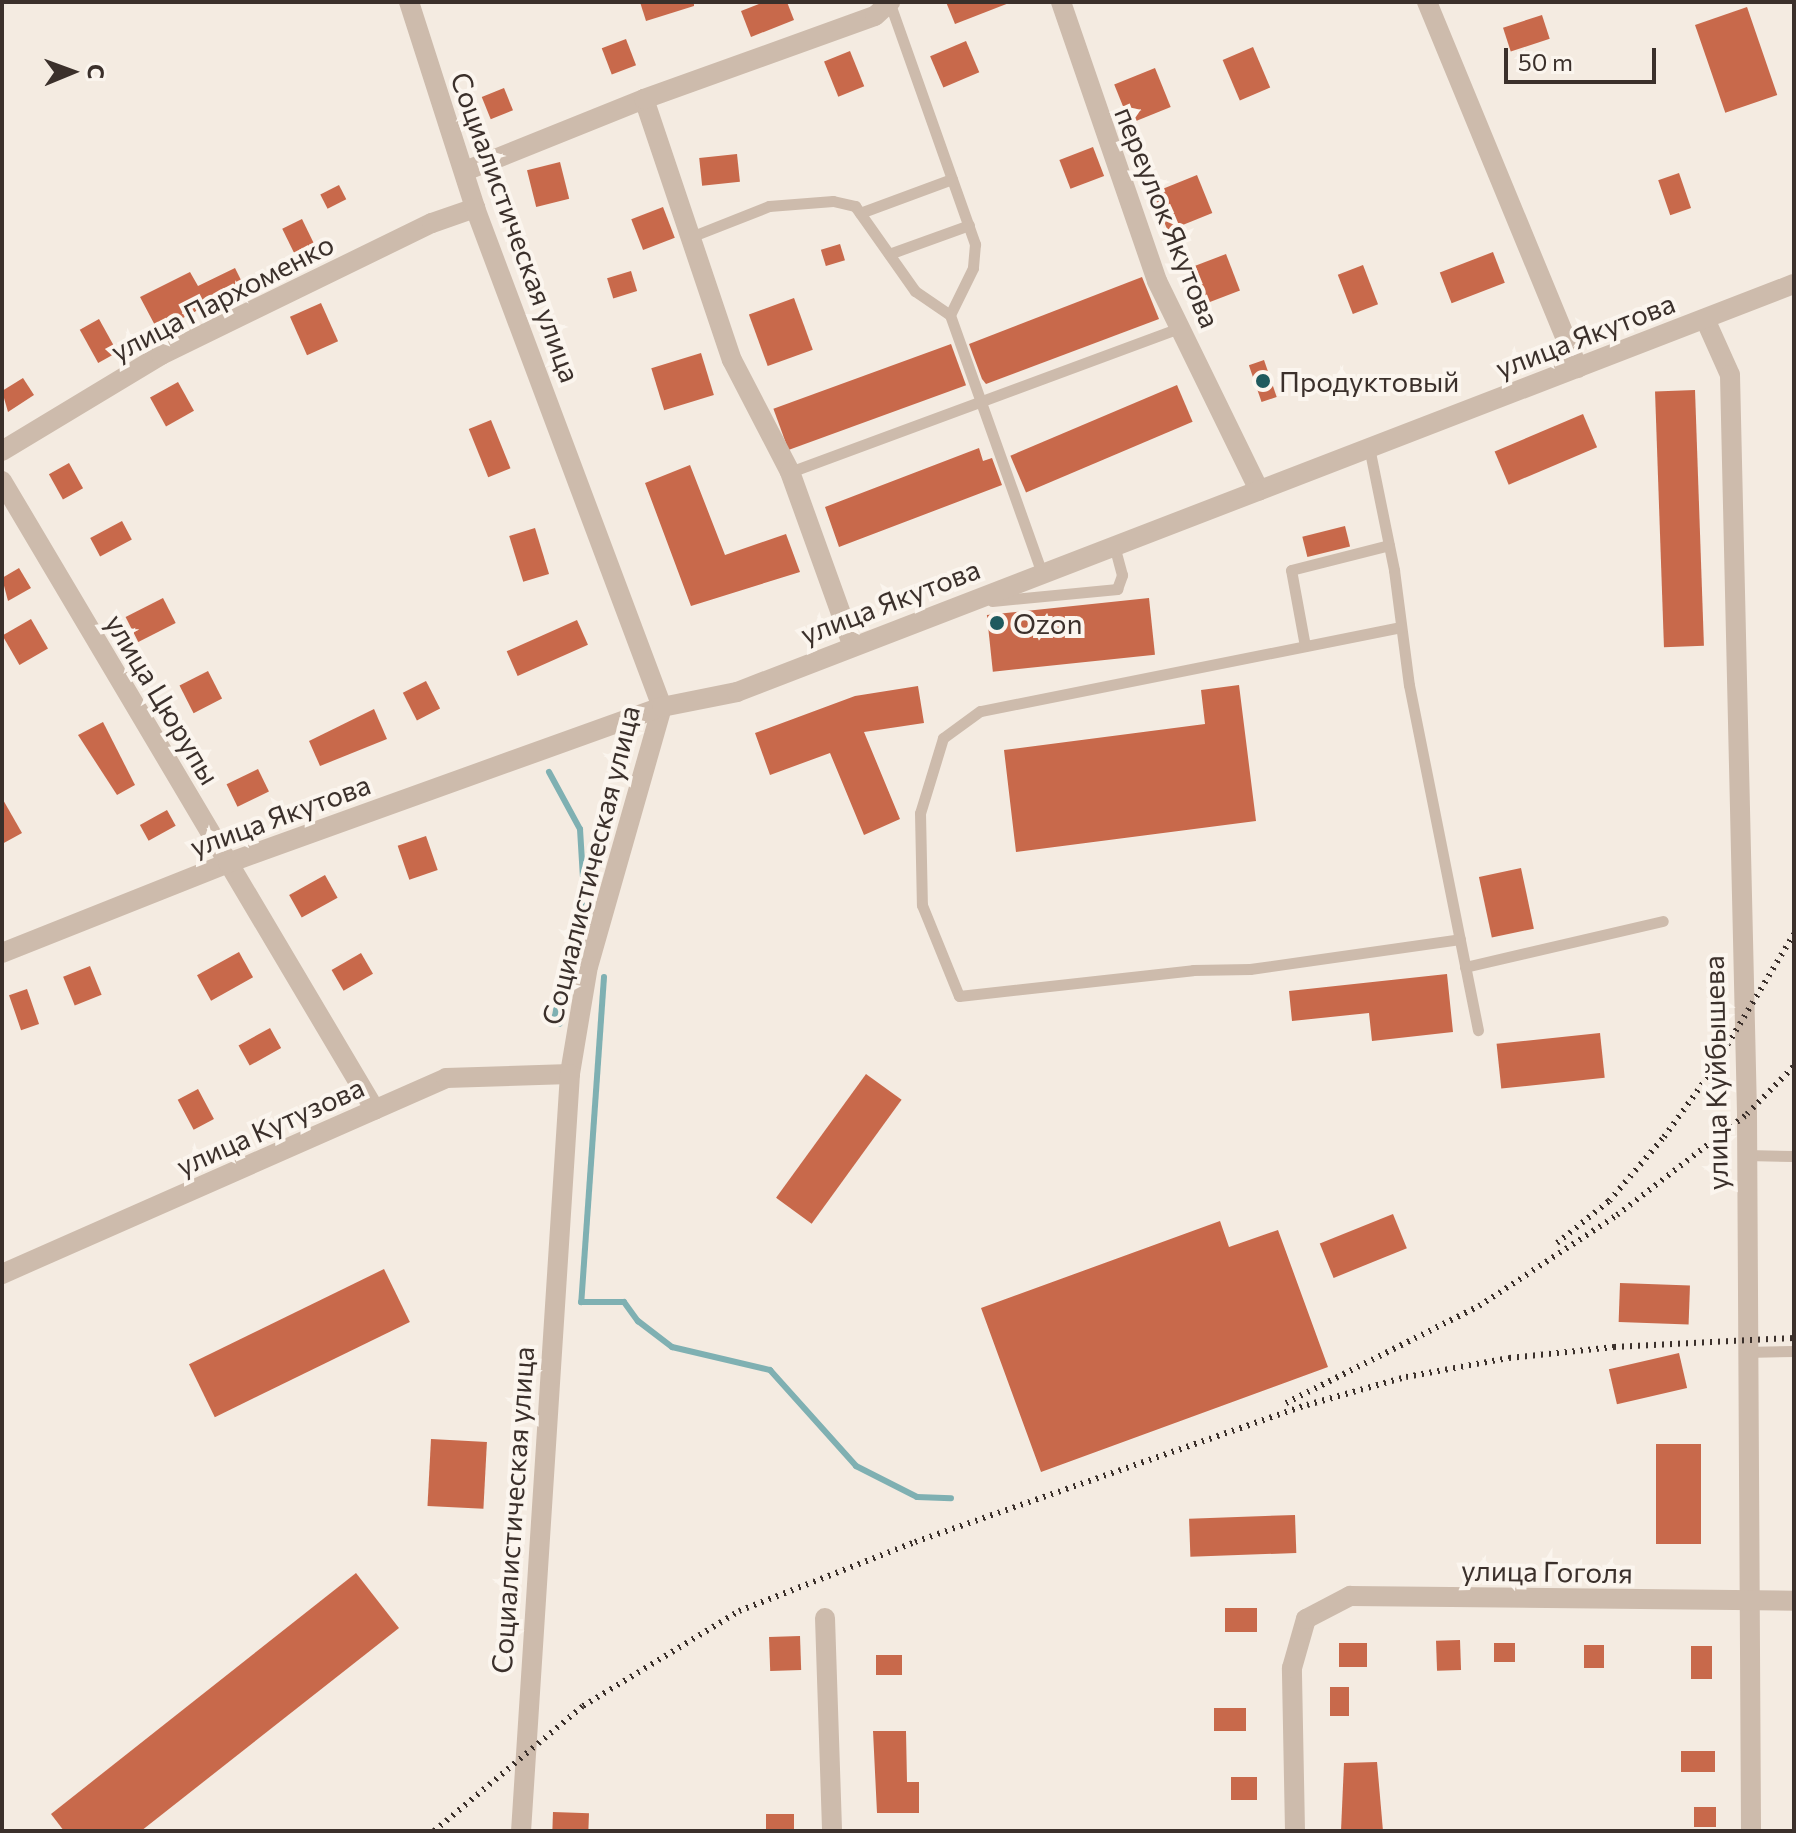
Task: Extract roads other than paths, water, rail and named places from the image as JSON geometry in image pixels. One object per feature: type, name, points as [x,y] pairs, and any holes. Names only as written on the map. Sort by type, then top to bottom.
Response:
[{"type":"street","name":"Социалистическая улица","points":[[409,2],[475,208],[662,707],[588,966],[570,1074],[521,1831]]},
{"type":"street","name":"переулок Якутова","points":[[1061,2],[1157,281],[1259,490]]},
{"type":"street","points":[[1427,2],[1578,368]]},
{"type":"street","points":[[465,171],[644,99],[838,31],[875,16],[890,3]]},
{"type":"street","points":[[644,99],[693,236],[732,360],[790,472],[852,644]]},
{"type":"street","name":"улица Пархоменко","points":[[2,451],[161,355],[432,223],[475,208]]},
{"type":"street","name":"улица Якутова","points":[[2,953],[228,863],[662,707],[737,692],[852,644],[1794,284]]},
{"type":"street","name":"улица Куйбышева","points":[[1705,319],[1730,375],[1746,1155],[1745,1352],[1751,1831]]},
{"type":"street","name":"улица Цюрупы","points":[[2,481],[375,1110]]},
{"type":"street","name":"улица Кутузова","points":[[2,1274],[446,1078],[570,1074]]},
{"type":"street","name":"улица Гоголя","points":[[1295,1831],[1292,1668],[1306,1619],[1350,1596],[1794,1601]]},
{"type":"street","points":[[825,1618],[832,1831]]},
{"type":"lane","points":[[890,3],[969,225],[975,258],[950,315]]},
{"type":"lane","points":[[860,213],[952,179]]},
{"type":"lane","points":[[693,236],[769,206],[833,201],[855,206],[915,291],[950,315],[1042,573]]},
{"type":"lane","points":[[889,254],[969,225]]},
{"type":"lane","points":[[790,472],[952,415],[980,398],[1180,328]]},
{"type":"lane","points":[[1369,447],[1478,1030]]},
{"type":"lane","points":[[958,604],[1117,589],[1122,575],[1114,545]]},
{"type":"lane","points":[[1305,646],[1291,570],[1389,545]]},
{"type":"lane","points":[[1401,627],[980,711],[943,738],[920,813],[922,905],[959,996],[1193,970],[1250,969],[1460,939]]},
{"type":"lane","points":[[1465,967],[1663,921]]},
{"type":"lane","points":[[1746,1155],[1794,1156]]},
{"type":"lane","points":[[1745,1352],[1794,1351]]},
{"type":"waterway","points":[[549,772],[580,829],[584,895],[564,965],[555,1016],[560,1024]]},
{"type":"waterway","points":[[604,977],[581,1302],[624,1302],[638,1321],[672,1347],[770,1370],[856,1466],[917,1497],[951,1498]]},
{"type":"railway","points":[[1557,1243],[1609,1201],[1664,1137],[1711,1072],[1794,934]]},
{"type":"railway","points":[[1286,1403],[1479,1306],[1617,1215],[1747,1114],[1794,1066]]},
{"type":"railway","points":[[434,1831],[583,1706],[739,1611],[915,1542],[1307,1405],[1406,1377],[1509,1358],[1614,1347],[1794,1338]]},
{"type":"place","name":"Продуктовый","points":[[1263,381]]},
{"type":"place","name":"Ozon","points":[[997,623]]}]
